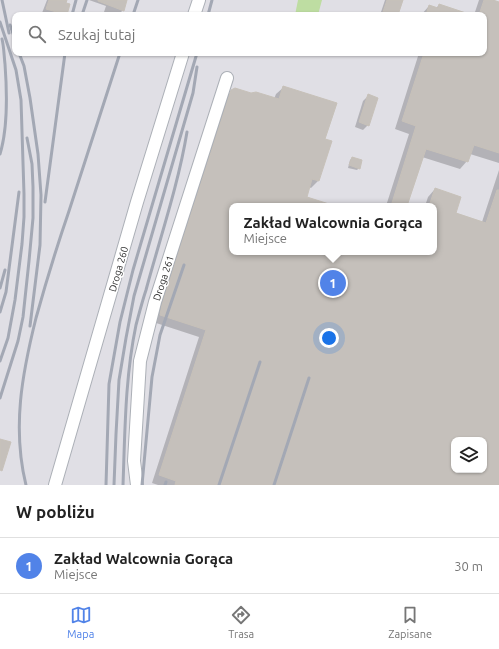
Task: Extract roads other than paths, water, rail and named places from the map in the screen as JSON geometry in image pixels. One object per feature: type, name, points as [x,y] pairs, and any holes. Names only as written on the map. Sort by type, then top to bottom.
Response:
[{"type":"lane","points":[[195,12],[198,0]]},
{"type":"lane","name":"Droga 260","points":[[55,485],[135,210],[182,56]]},
{"type":"lane","name":"Droga 261","points":[[137,485],[134,461],[140,361],[155,302],[227,78]]},
{"type":"railway","points":[[2,0],[9,33]]},
{"type":"railway","points":[[73,12],[76,0]]},
{"type":"railway","points":[[83,12],[87,0]]},
{"type":"railway","points":[[134,12],[138,0]]},
{"type":"railway","points":[[209,12],[212,0]]},
{"type":"railway","points":[[0,22],[16,70],[21,100],[24,194],[22,244],[15,300],[8,338],[0,361]]},
{"type":"railway","points":[[10,25],[12,31]]},
{"type":"railway","points":[[0,154],[3,144],[6,109],[6,75],[2,39]]},
{"type":"railway","points":[[20,56],[24,66],[30,98],[38,154],[41,195],[40,245],[30,326]]},
{"type":"railway","points":[[45,202],[65,56]]},
{"type":"railway","points":[[26,485],[22,464],[19,422],[23,380],[31,339],[52,264],[119,56]]},
{"type":"railway","points":[[106,485],[109,384],[120,322],[133,270],[196,56]]},
{"type":"railway","points":[[114,485],[119,380],[134,296],[193,93],[197,67]]},
{"type":"railway","points":[[123,485],[126,405],[132,345],[139,312],[174,192],[187,132]]},
{"type":"railway","points":[[0,398],[18,341],[23,317],[29,261],[33,218],[33,187],[32,164],[27,138]]},
{"type":"railway","points":[[0,312],[6,292],[19,192]]},
{"type":"railway","points":[[142,485],[152,377],[160,335],[184,265]]},
{"type":"railway","points":[[0,288],[5,270]]},
{"type":"railway","points":[[219,485],[260,362]]},
{"type":"railway","points":[[274,485],[309,378]]},
{"type":"place","name":"Zakład Walcownia Gorąca","points":[[333,283]]}]
